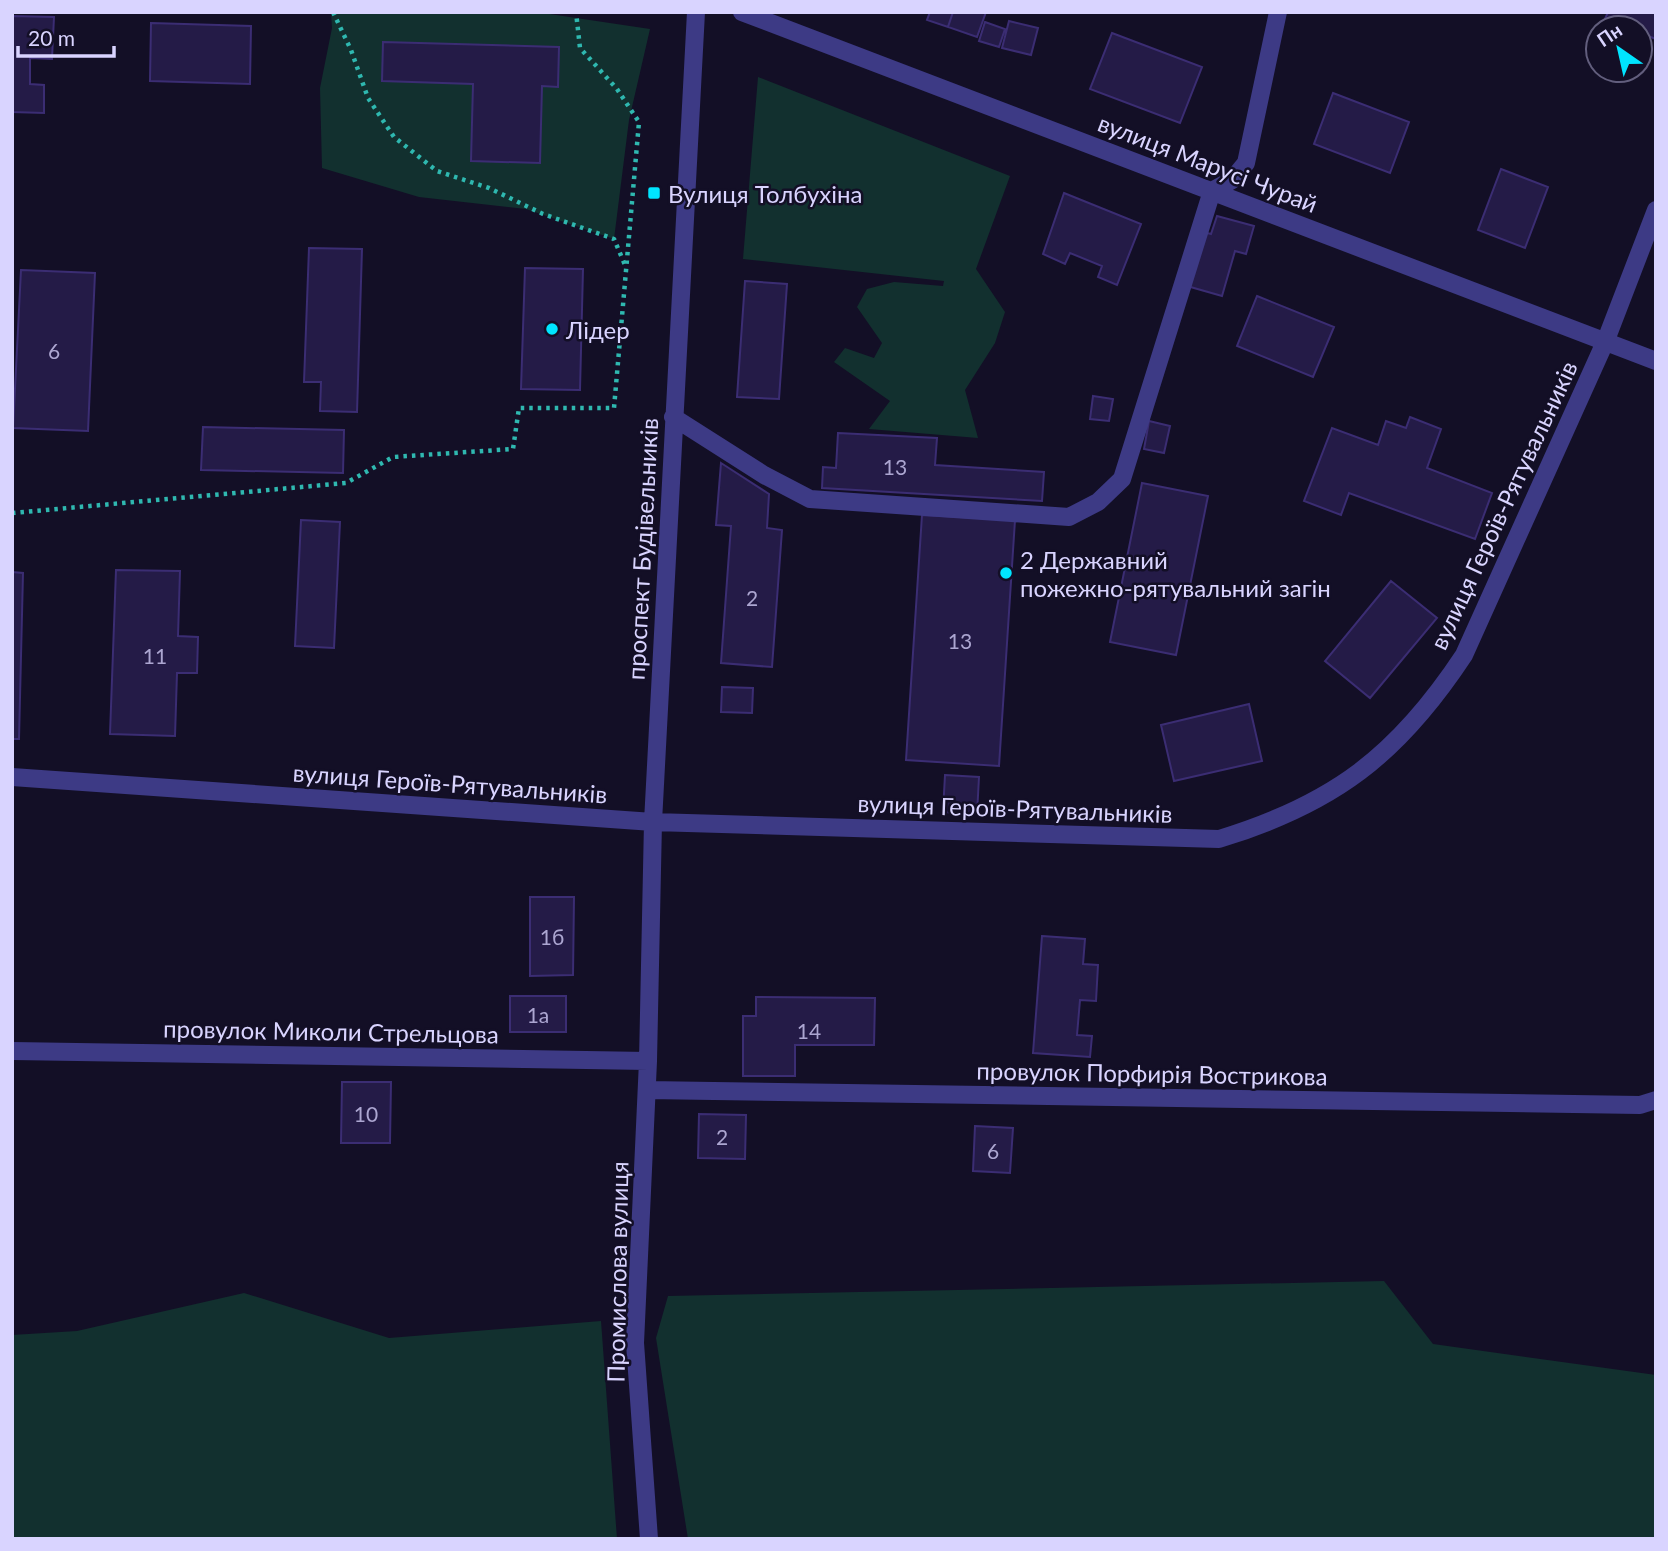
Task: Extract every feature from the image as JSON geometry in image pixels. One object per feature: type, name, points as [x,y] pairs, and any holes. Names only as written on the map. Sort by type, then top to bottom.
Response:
[{"type":"street","name":"проспект Будівельників","points":[[647,1090],[653,822],[696,12]]},
{"type":"street","name":"вулиця Марусі Чурай","points":[[742,12],[1656,360]]},
{"type":"street","points":[[673,417],[764,475],[810,499],[1069,517],[1098,502],[1122,479],[1212,191],[1232,180],[1246,163],[1278,12]]},
{"type":"street","name":"вулиця Героїв-Рятувальників","points":[[12,777],[653,822],[1219,839],[1270,823],[1317,801],[1361,772],[1401,738],[1435,699],[1464,655],[1606,340],[1656,210]]},
{"type":"street","name":"провулок Миколи Стрельцова","points":[[12,1051],[648,1061]]},
{"type":"street","name":"провулок Порфирія Вострикова","points":[[647,1090],[1640,1105],[1656,1100]]},
{"type":"street","name":"Промислова вулиця","points":[[647,1090],[635,1343],[649,1539]]},
{"type":"path","points":[[333,12],[351,50],[368,98],[394,136],[437,171],[489,188],[543,214],[614,239],[626,267]]},
{"type":"path","points":[[12,513],[346,483],[393,457],[513,449],[519,408],[614,408],[639,122],[617,89],[580,48],[576,12]]},
{"type":"green space","points":[[331,12],[536,12],[650,29],[629,120],[614,239],[526,209],[419,197],[322,168],[320,88],[332,28]]},
{"type":"green space","points":[[758,77],[1010,176],[976,269],[1005,312],[995,343],[965,390],[978,438],[869,429],[890,401],[834,362],[845,348],[874,358],[882,343],[857,307],[867,289],[894,282],[943,286],[944,281],[743,259]]},
{"type":"green space","points":[[1384,1281],[1433,1344],[1656,1375],[1656,1539],[688,1539],[656,1338],[668,1296]]},
{"type":"green space","points":[[244,1293],[389,1338],[601,1321],[617,1539],[12,1539],[12,1335],[77,1331]]},
{"type":"building","points":[[930,12],[953,12],[948,27],[927,20]]},
{"type":"building","points":[[953,12],[986,12],[977,37],[948,27]]},
{"type":"building","points":[[1656,12],[1656,39],[1654,14],[1607,14]]},
{"type":"building","points":[[12,16],[54,17],[52,59],[30,58],[30,84],[44,85],[44,113],[12,112]]},
{"type":"building","points":[[1009,21],[1038,28],[1031,55],[1002,48]]},
{"type":"building","points":[[985,22],[1005,29],[999,47],[979,41]]},
{"type":"building","points":[[151,23],[251,26],[250,84],[150,81]]},
{"type":"building","points":[[1112,33],[1202,67],[1180,123],[1090,89]]},
{"type":"building","points":[[383,42],[559,47],[558,87],[542,86],[540,163],[471,161],[473,84],[382,81]]},
{"type":"building","points":[[1333,93],[1409,122],[1390,173],[1314,144]]},
{"type":"building","points":[[1501,169],[1548,187],[1525,248],[1478,230]]},
{"type":"building","points":[[1064,193],[1141,224],[1117,285],[1098,277],[1102,266],[1070,253],[1065,264],[1043,254]]},
{"type":"building","points":[[1217,216],[1254,226],[1246,254],[1235,251],[1222,296],[1187,286],[1203,232],[1211,234]]},
{"type":"building","points":[[309,248],[362,249],[357,412],[320,411],[321,382],[304,382]]},
{"type":"building","name":"Лідер","points":[[525,268],[583,269],[580,390],[521,389]]},
{"type":"building","points":[[21,270],[95,273],[88,431],[13,428]]},
{"type":"building","points":[[745,281],[787,284],[779,399],[737,397]]},
{"type":"building","points":[[1257,296],[1334,327],[1313,377],[1237,346]]},
{"type":"building","points":[[1093,396],[1113,399],[1109,421],[1090,419]]},
{"type":"building","points":[[1410,417],[1441,429],[1427,468],[1492,493],[1475,539],[1349,493],[1341,515],[1304,501],[1332,428],[1378,445],[1386,421],[1406,428]]},
{"type":"building","points":[[1149,421],[1170,426],[1164,453],[1144,449]]},
{"type":"building","points":[[203,427],[344,430],[343,473],[201,470]]},
{"type":"building","points":[[838,433],[937,438],[935,465],[1044,472],[1042,501],[822,488],[823,467],[836,468]]},
{"type":"building","points":[[721,463],[769,494],[767,528],[782,530],[772,667],[721,663],[731,526],[716,525]]},
{"type":"building","points":[[1142,483],[1208,496],[1176,655],[1110,642]]},
{"type":"building","points":[[922,515],[1015,520],[999,766],[906,760]]},
{"type":"building","points":[[301,520],[340,522],[334,648],[295,646]]},
{"type":"building","points":[[116,570],[180,571],[178,636],[198,637],[197,673],[177,673],[175,736],[110,734]]},
{"type":"building","points":[[12,572],[23,573],[19,739],[12,739]]},
{"type":"building","points":[[1391,581],[1437,618],[1370,698],[1325,661]]},
{"type":"building","points":[[722,687],[753,688],[752,713],[721,712]]},
{"type":"building","points":[[1249,704],[1262,761],[1174,781],[1161,725]]},
{"type":"building","points":[[945,775],[979,777],[977,814],[943,812]]},
{"type":"building","points":[[530,897],[574,897],[573,975],[530,976]]},
{"type":"building","points":[[1042,936],[1085,939],[1083,964],[1098,965],[1096,1001],[1080,1000],[1077,1035],[1092,1036],[1090,1057],[1033,1053]]},
{"type":"building","points":[[510,996],[566,996],[566,1032],[510,1032]]},
{"type":"building","points":[[756,997],[875,998],[874,1045],[795,1045],[795,1076],[743,1076],[743,1016],[756,1016]]},
{"type":"building","points":[[342,1082],[391,1082],[390,1143],[341,1143]]},
{"type":"building","points":[[699,1114],[746,1115],[745,1159],[698,1158]]},
{"type":"building","points":[[975,1126],[1013,1128],[1010,1173],[973,1171]]},
{"type":"place","name":"Вулиця Толбухіна","points":[[654,193]]},
{"type":"place","name":"Лідер","points":[[552,329]]},
{"type":"place","name":"2 Державний пожежно-рятувальний загін","points":[[1006,573]]}]
